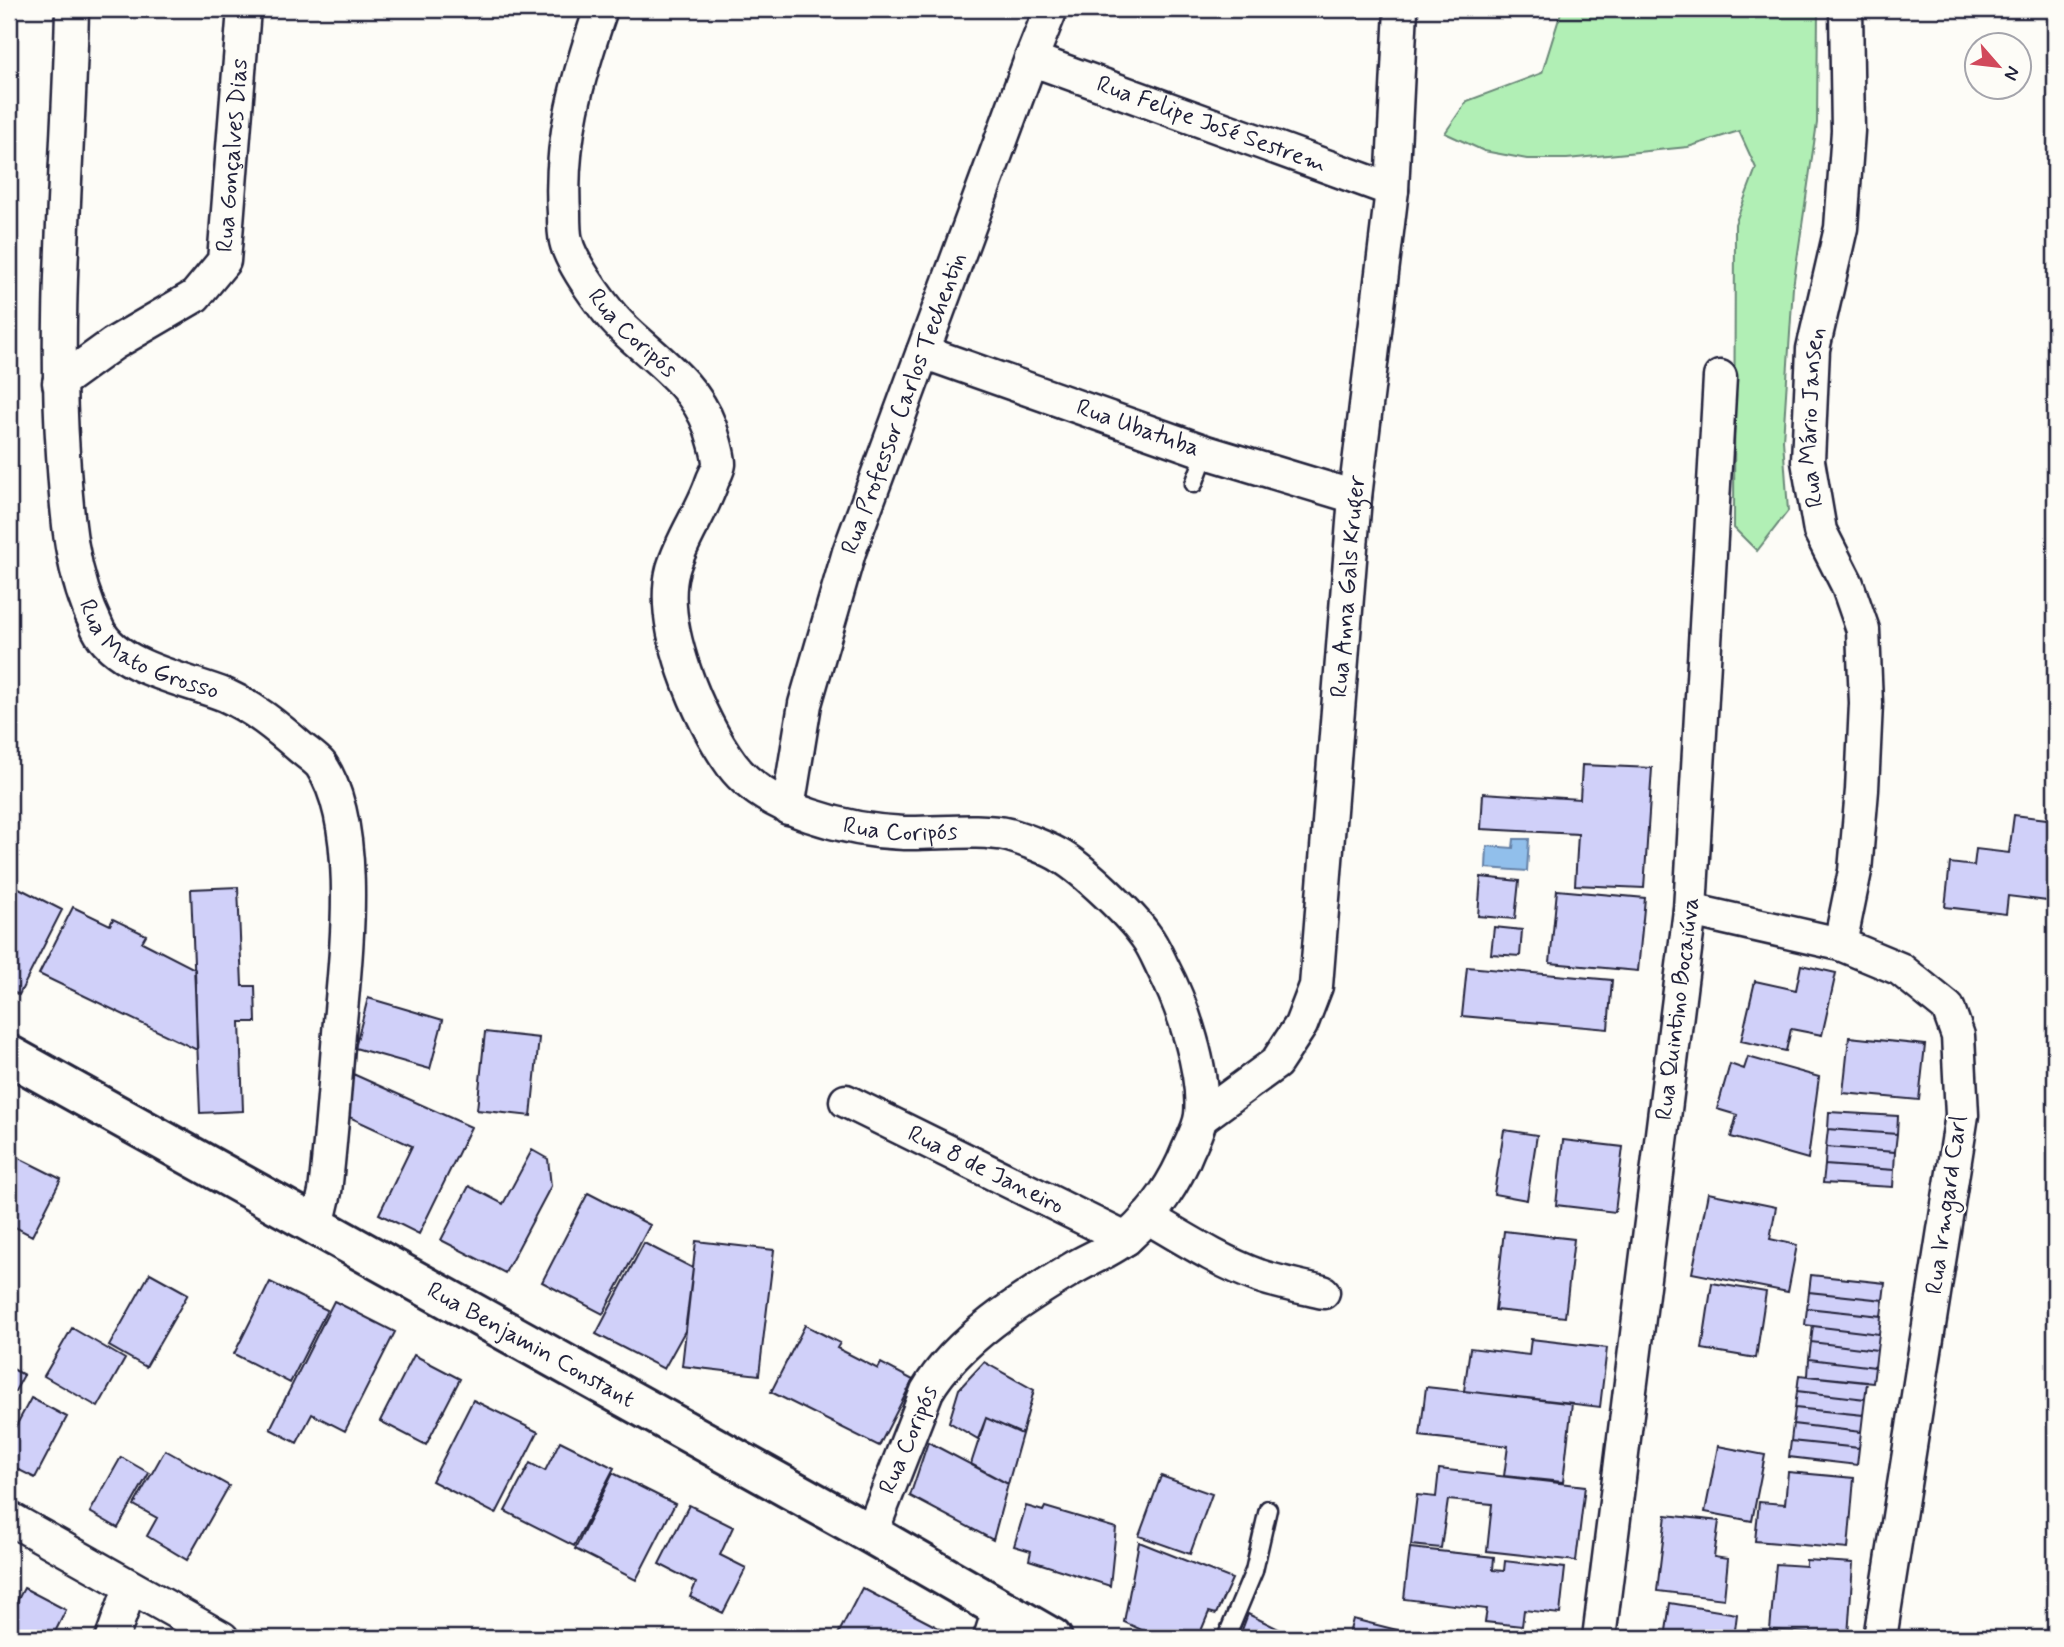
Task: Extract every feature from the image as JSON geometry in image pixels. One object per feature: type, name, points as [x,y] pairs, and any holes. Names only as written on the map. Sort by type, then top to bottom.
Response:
[{"type":"main road","name":"Rua Benjamin Constant","points":[[9,1055],[871,1534],[995,1623],[1052,1638]]},
{"type":"street","name":"Rua Mato Grosso","points":[[72,9],[59,383],[73,560],[85,599],[100,633],[123,655],[151,669],[225,695],[267,718],[320,764],[337,801],[347,845],[346,953],[325,1192],[317,1226]]},
{"type":"street","name":"Rua Gonçalves Dias","points":[[59,383],[113,344],[195,296],[224,261],[244,9]]},
{"type":"street","name":"Rua Coripós","points":[[601,9],[584,58],[567,123],[562,181],[566,245],[594,293],[620,326],[691,392],[710,427],[719,464],[707,498],[689,531],[672,572],[671,612],[681,662],[705,722],[735,770],[788,808],[848,827],[901,833],[1008,835],[1062,857],[1110,898],[1146,935],[1172,984],[1188,1030],[1198,1071],[1202,1118],[1182,1166],[1147,1217],[1126,1239],[1070,1270],[1010,1310],[956,1353],[939,1371],[927,1391],[871,1534]]},
{"type":"street","name":"Rua Professor Carlos Techentin","points":[[788,808],[805,704],[845,565],[1031,59],[1052,9]]},
{"type":"street","name":"Rua Anna Gals Kruger","points":[[1202,1118],[1276,1063],[1301,1025],[1316,986],[1355,497],[1392,190],[1401,9]]},
{"type":"street","name":"Rua Mário Jansen","points":[[1840,944],[1854,871],[1861,790],[1866,704],[1863,630],[1847,584],[1820,531],[1808,461],[1812,349],[1841,228],[1848,131],[1846,9]]},
{"type":"street","name":"Rua Felipe José Sestrem","points":[[1031,59],[1392,190]]},
{"type":"street","name":"Rua Ubatuba","points":[[923,352],[1206,452],[1355,497]]},
{"type":"street","name":"Rua Quintino Bocaiúva","points":[[1599,1638],[1690,910],[1720,377]]},
{"type":"street","name":"Rua Irmgard Carl","points":[[1690,910],[1840,944],[1900,969],[1948,1008],[1958,1036],[1962,1115],[1880,1638]]},
{"type":"street","name":"Rua 8 de Janeiro","points":[[846,1101],[1126,1239]]},
{"type":"street","points":[[1147,1217],[1193,1244],[1256,1275],[1323,1292]]},
{"type":"street","points":[[9,1518],[222,1638]]},
{"type":"street","points":[[112,1638],[130,1588]]},
{"type":"lane","points":[[1194,484],[1206,452]]},
{"type":"lane","points":[[1226,1638],[1254,1572],[1268,1509]]},
{"type":"green space","points":[[1562,9],[1818,9],[1817,123],[1793,287],[1783,440],[1788,511],[1757,551],[1734,528],[1735,224],[1756,168],[1739,131],[1688,147],[1567,159],[1527,159],[1484,151],[1445,133],[1467,101],[1542,73]]},
{"type":"water","points":[[1514,839],[1529,839],[1527,871],[1486,868],[1487,846],[1513,848]]},
{"type":"building","points":[[1582,765],[1652,768],[1644,888],[1575,885],[1578,834],[1481,829],[1483,793],[1580,799]]},
{"type":"building","points":[[2014,815],[2055,820],[2055,902],[2008,896],[2006,914],[1945,907],[1950,863],[1974,866],[1976,849],[2009,853]]},
{"type":"building","points":[[1481,877],[1519,881],[1515,919],[1478,916]]},
{"type":"building","points":[[13,885],[62,910],[19,995],[9,990],[9,893]]},
{"type":"building","points":[[238,887],[242,986],[255,986],[256,1022],[240,1022],[243,1111],[200,1113],[191,889]]},
{"type":"building","points":[[1557,890],[1645,898],[1638,971],[1550,963]]},
{"type":"building","points":[[73,907],[110,925],[113,919],[146,935],[142,942],[195,969],[197,1050],[39,974]]},
{"type":"building","points":[[1494,927],[1522,930],[1520,956],[1491,954]]},
{"type":"building","points":[[1801,965],[1836,973],[1822,1035],[1791,1029],[1786,1051],[1741,1041],[1755,981],[1796,990]]},
{"type":"building","points":[[1467,967],[1612,980],[1608,1029],[1462,1016]]},
{"type":"building","points":[[368,998],[443,1020],[430,1069],[355,1048]]},
{"type":"building","points":[[485,1032],[539,1038],[531,1116],[477,1110]]},
{"type":"building","points":[[1849,1037],[1925,1045],[1919,1100],[1843,1093]]},
{"type":"building","points":[[1748,1057],[1819,1077],[1808,1159],[1731,1137],[1737,1115],[1717,1109],[1730,1064],[1744,1069]]},
{"type":"building","points":[[353,1074],[471,1127],[419,1234],[379,1214],[412,1146],[347,1116]]},
{"type":"building","points":[[1829,1112],[1898,1116],[1897,1134],[1828,1129]]},
{"type":"building","points":[[1828,1129],[1897,1134],[1895,1152],[1826,1147]]},
{"type":"building","points":[[1504,1130],[1537,1135],[1527,1200],[1494,1194]]},
{"type":"building","points":[[1563,1140],[1623,1147],[1615,1212],[1556,1205]]},
{"type":"building","points":[[1826,1147],[1895,1152],[1894,1170],[1825,1165]]},
{"type":"building","points":[[532,1150],[548,1159],[551,1186],[505,1273],[441,1240],[469,1186],[503,1204]]},
{"type":"building","points":[[19,1158],[61,1179],[32,1236],[9,1224],[9,1178]]},
{"type":"building","points":[[1825,1165],[1894,1170],[1893,1187],[1823,1183]]},
{"type":"building","points":[[588,1193],[650,1225],[603,1314],[542,1282]]},
{"type":"building","points":[[1708,1193],[1776,1207],[1770,1239],[1797,1245],[1788,1292],[1692,1273]]},
{"type":"building","points":[[1504,1231],[1574,1239],[1565,1317],[1495,1310]]},
{"type":"building","points":[[696,1241],[774,1250],[759,1375],[682,1366]]},
{"type":"building","points":[[644,1243],[693,1268],[685,1331],[664,1369],[596,1334]]},
{"type":"building","points":[[150,1273],[188,1294],[146,1367],[109,1346]]},
{"type":"building","points":[[1811,1275],[1885,1283],[1883,1300],[1809,1292]]},
{"type":"building","points":[[270,1282],[327,1310],[290,1383],[234,1354]]},
{"type":"building","points":[[1712,1283],[1766,1292],[1756,1358],[1702,1349]]},
{"type":"building","points":[[1809,1292],[1883,1300],[1881,1316],[1807,1308]]},
{"type":"building","points":[[334,1301],[395,1332],[345,1431],[312,1414],[297,1443],[270,1429]]},
{"type":"building","points":[[1807,1308],[1881,1316],[1879,1334],[1805,1325]]},
{"type":"building","points":[[805,1325],[840,1343],[837,1348],[878,1369],[881,1363],[913,1380],[879,1446],[771,1392]]},
{"type":"building","points":[[1813,1326],[1879,1334],[1877,1350],[1811,1342]]},
{"type":"building","points":[[72,1328],[125,1359],[98,1407],[44,1376]]},
{"type":"building","points":[[1531,1339],[1607,1348],[1600,1407],[1464,1391],[1470,1348],[1529,1355]]},
{"type":"building","points":[[1811,1342],[1877,1350],[1875,1367],[1809,1359]]},
{"type":"building","points":[[414,1355],[460,1379],[426,1445],[380,1421]]},
{"type":"building","points":[[1809,1359],[1875,1367],[1873,1383],[1808,1376]]},
{"type":"building","points":[[984,1362],[1034,1390],[1022,1434],[986,1418],[978,1439],[949,1422],[959,1389]]},
{"type":"building","points":[[9,1367],[24,1375],[9,1402]]},
{"type":"building","points":[[1799,1375],[1867,1382],[1865,1399],[1797,1391]]},
{"type":"building","points":[[1426,1387],[1572,1403],[1563,1482],[1504,1476],[1508,1446],[1420,1436]]},
{"type":"building","points":[[1797,1391],[1865,1399],[1863,1415],[1795,1408]]},
{"type":"building","points":[[31,1398],[67,1417],[35,1478],[9,1465],[9,1439]]},
{"type":"building","points":[[473,1400],[538,1432],[496,1514],[432,1481]]},
{"type":"building","points":[[1795,1408],[1863,1415],[1861,1432],[1793,1424]]},
{"type":"building","points":[[986,1418],[1022,1434],[1008,1484],[971,1464]]},
{"type":"building","points":[[1793,1424],[1861,1432],[1859,1448],[1791,1441]]},
{"type":"building","points":[[560,1441],[614,1468],[574,1546],[505,1511],[530,1463],[545,1471]]},
{"type":"building","points":[[1791,1441],[1859,1448],[1857,1465],[1789,1457]]},
{"type":"building","points":[[928,1442],[1008,1484],[993,1540],[910,1496]]},
{"type":"building","points":[[1718,1446],[1765,1455],[1752,1521],[1705,1512]]},
{"type":"building","points":[[165,1450],[229,1486],[187,1560],[147,1536],[157,1518],[134,1505]]},
{"type":"building","points":[[121,1457],[149,1473],[118,1528],[90,1512]]},
{"type":"building","points":[[1439,1469],[1585,1486],[1576,1561],[1487,1551],[1492,1504],[1448,1500],[1441,1548],[1411,1545],[1417,1495],[1436,1497]]},
{"type":"building","points":[[1788,1472],[1854,1478],[1848,1549],[1755,1541],[1759,1502],[1785,1504]]},
{"type":"building","points":[[613,1473],[675,1504],[636,1580],[575,1549]]},
{"type":"building","points":[[1161,1476],[1212,1494],[1190,1554],[1139,1536]]},
{"type":"building","points":[[689,1505],[733,1527],[720,1555],[746,1568],[723,1613],[690,1597],[696,1583],[659,1564]]},
{"type":"building","points":[[1026,1506],[1043,1511],[1045,1507],[1116,1528],[1110,1586],[1029,1560],[1031,1551],[1014,1546]]},
{"type":"building","points":[[1666,1515],[1719,1521],[1714,1557],[1728,1559],[1724,1599],[1657,1591]]},
{"type":"building","points":[[1139,1542],[1232,1579],[1216,1614],[1209,1612],[1198,1638],[1159,1638],[1124,1622]]},
{"type":"building","points":[[1410,1548],[1494,1557],[1493,1570],[1504,1571],[1505,1561],[1565,1568],[1560,1614],[1524,1610],[1522,1626],[1485,1622],[1487,1609],[1404,1599]]},
{"type":"building","points":[[1806,1560],[1853,1563],[1848,1636],[1770,1630],[1776,1564],[1806,1566]]},
{"type":"building","points":[[24,1588],[66,1610],[52,1638],[9,1638],[9,1616]]},
{"type":"building","points":[[862,1588],[958,1638],[836,1638]]},
{"type":"building","points":[[1670,1603],[1737,1614],[1734,1638],[1665,1638]]},
{"type":"building","points":[[1248,1614],[1291,1635],[1290,1638],[1239,1638]]},
{"type":"building","points":[[1353,1619],[1397,1630],[1395,1638],[1348,1638]]},
{"type":"building","points":[[1761,1634],[1832,1638],[1760,1638]]}]
